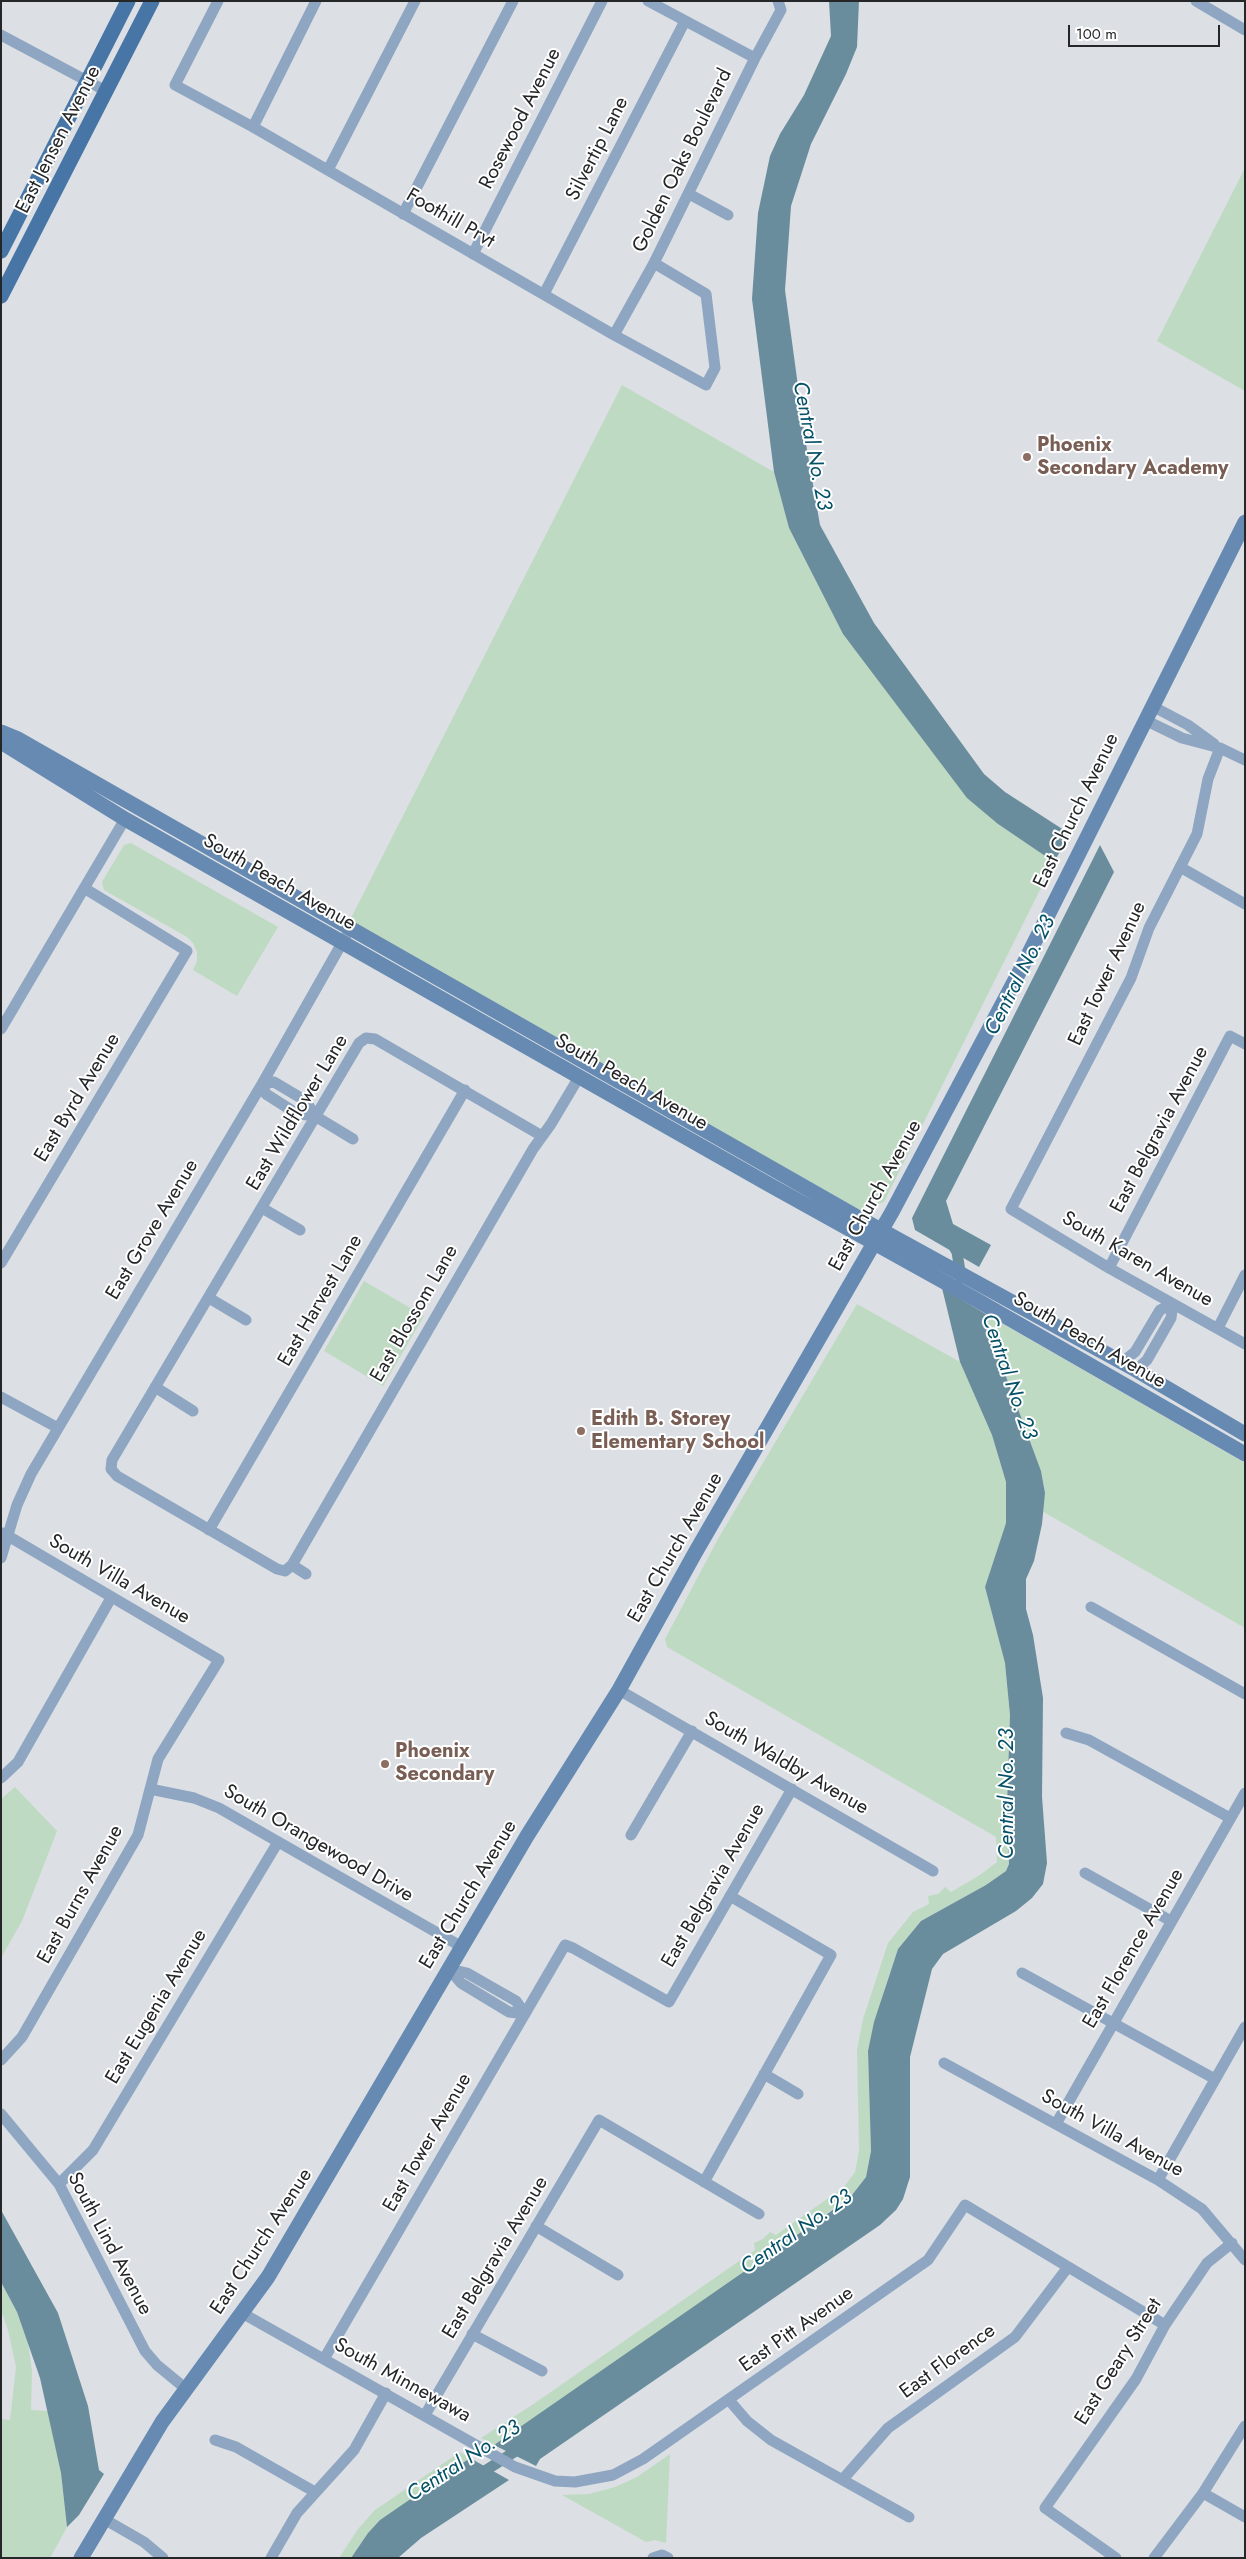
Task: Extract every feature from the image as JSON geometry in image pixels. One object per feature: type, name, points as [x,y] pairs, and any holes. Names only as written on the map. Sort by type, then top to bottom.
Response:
[{"type":"main road","name":"East Jensen Avenue","points":[[1,251],[128,1]]},
{"type":"main road","name":"East Jensen Avenue","points":[[1,296],[152,1]]},
{"type":"street","name":"Foothill Prvt","points":[[218,1],[175,85],[253,127],[614,335],[706,385],[715,368],[706,294],[654,263]]},
{"type":"street","points":[[253,127],[316,1]]},
{"type":"street","points":[[328,170],[415,1]]},
{"type":"street","points":[[403,214],[513,1]]},
{"type":"street","name":"Rosewood Avenue","points":[[473,254],[602,1]]},
{"type":"street","points":[[648,1],[754,58]]},
{"type":"street","name":"Golden Oaks Boulevard","points":[[614,335],[654,263],[754,58],[781,10],[778,1]]},
{"type":"street","points":[[1196,1],[1245,30]]},
{"type":"street","name":"Silvertip Lane","points":[[544,294],[686,22]]},
{"type":"street","points":[[1,35],[106,91]]},
{"type":"street","points":[[688,194],[728,215]]},
{"type":"street","name":"East Church Avenue","points":[[81,2558],[162,2422],[185,2388],[242,2313],[283,2252],[527,1836],[620,1690],[695,1553],[879,1236],[1022,965],[1245,522]]},
{"type":"street","points":[[1148,713],[1188,725],[1220,748],[1245,760]]},
{"type":"street","name":"South Peach Avenue","points":[[1,732],[18,739],[743,1152],[879,1236],[949,1284],[1245,1454]]},
{"type":"street","name":"South Peach Avenue","points":[[1,742],[125,819],[579,1077],[879,1236],[948,1267],[1122,1362],[1245,1434]]},
{"type":"street","name":"East Tower Avenue","points":[[1011,1208],[1131,978],[1149,928],[1197,834],[1208,779],[1220,748]]},
{"type":"street","points":[[1,1029],[125,819]]},
{"type":"street","points":[[1180,867],[1245,904]]},
{"type":"street","name":"East Byrd Avenue","points":[[1,1263],[187,951],[84,888]]},
{"type":"street","name":"East Grove Avenue","points":[[1,1558],[4,1534],[31,1474],[262,1084],[351,928]]},
{"type":"street","name":"East Belgravia Avenue","points":[[1109,1268],[1230,1036],[1245,1044]]},
{"type":"street","name":"East Wildflower Lane","points":[[209,1530],[117,1476],[111,1468],[112,1460],[359,1043],[366,1038],[375,1039],[465,1090]]},
{"type":"street","name":"East Blossom Lane","points":[[288,1568],[542,1136],[579,1077]]},
{"type":"street","points":[[315,1116],[306,1101],[274,1082],[262,1084],[266,1094],[299,1114],[315,1116],[353,1139]]},
{"type":"street","points":[[465,1090],[542,1136]]},
{"type":"street","name":"East Harvest Lane","points":[[209,1530],[465,1090]]},
{"type":"street","points":[[281,1103],[289,1099],[289,1091]]},
{"type":"street","points":[[632,1106],[635,1103],[646,1103],[716,1142],[743,1152]]},
{"type":"street","name":"East Wildflower Lane","points":[[262,1208],[300,1230]]},
{"type":"street","name":"South Karen Avenue","points":[[1011,1208],[1109,1268],[1245,1344]]},
{"type":"street","points":[[1218,1328],[1245,1275]]},
{"type":"street","points":[[208,1298],[246,1320]]},
{"type":"street","points":[[1122,1362],[1135,1352],[1160,1310],[1173,1304]]},
{"type":"street","points":[[1034,1333],[1056,1338],[1121,1374],[1131,1374],[1147,1360],[1171,1318],[1173,1304]]},
{"type":"street","points":[[155,1388],[194,1411]]},
{"type":"street","points":[[1,1397],[58,1428]]},
{"type":"street","points":[[209,1530],[276,1568],[288,1568],[306,1574]]},
{"type":"street","name":"South Villa Avenue","points":[[4,1534],[219,1660]]},
{"type":"street","points":[[1,1778],[18,1762],[111,1598]]},
{"type":"street","points":[[1091,1607],[1245,1694]]},
{"type":"street","name":"East Burns Avenue","points":[[1,2060],[22,2037],[138,1835],[158,1759],[219,1660]]},
{"type":"street","name":"South Waldby Avenue","points":[[620,1690],[932,1871]]},
{"type":"street","points":[[630,1835],[692,1731]]},
{"type":"street","points":[[1066,1733],[1089,1740],[1230,1818]]},
{"type":"street","name":"South Orangewood Drive","points":[[150,1789],[194,1798],[211,1804],[462,1947]]},
{"type":"street","name":"East Belgravia Avenue","points":[[565,1945],[574,1948],[669,2002],[792,1789]]},
{"type":"street","name":"East Florence Avenue","points":[[1056,2124],[1245,1793]]},
{"type":"street","name":"East Eugenia Avenue","points":[[59,2184],[93,2150],[278,1842]]},
{"type":"street","points":[[1085,1872],[1171,1921]]},
{"type":"street","points":[[730,1896],[831,1954],[704,2182],[759,2214]]},
{"type":"street","name":"East Tower Avenue","points":[[324,2359],[565,1945]]},
{"type":"street","points":[[449,1969],[467,1972],[516,2001],[525,2014]]},
{"type":"street","points":[[1022,1973],[1215,2079]]},
{"type":"street","points":[[1158,2180],[1245,2027]]},
{"type":"street","name":"South Villa Avenue","points":[[944,2063],[1158,2180],[1202,2209],[1245,2260]]},
{"type":"street","points":[[764,2074],[798,2094]]},
{"type":"street","name":"South Lind Avenue","points":[[1,2114],[59,2184],[145,2351],[157,2365],[185,2388]]},
{"type":"street","name":"East Belgravia Avenue","points":[[425,2415],[599,2120],[704,2182]]},
{"type":"street","name":"East Pitt Avenue","points":[[632,2466],[730,2400],[928,2260],[964,2205],[1068,2267]]},
{"type":"street","points":[[536,2226],[618,2275]]},
{"type":"street","name":"East Geary Street","points":[[1116,2558],[1045,2508],[1136,2378],[1165,2325],[1207,2263],[1232,2243]]},
{"type":"street","points":[[1068,2267],[1165,2325]]},
{"type":"street","name":"East Florence","points":[[843,2479],[888,2428],[1015,2337],[1068,2267]]},
{"type":"street","name":"South Minnewawa","points":[[242,2313],[515,2467],[555,2481],[575,2482],[613,2475],[632,2466]]},
{"type":"street","points":[[472,2334],[542,2371]]},
{"type":"street","points":[[271,2558],[297,2513],[354,2450],[386,2393]]},
{"type":"street","points":[[730,2400],[758,2431],[909,2517]]},
{"type":"street","points":[[1154,2558],[1204,2493],[1245,2426]]},
{"type":"street","points":[[215,2440],[236,2447],[315,2492]]},
{"type":"street","points":[[1204,2493],[1245,2517]]},
{"type":"street","points":[[104,2519],[144,2542],[162,2558]]},
{"type":"street","points":[[655,2557],[668,2558]]},
{"type":"green space","points":[[1245,168],[1245,391],[1157,341]]},
{"type":"green space","points":[[622,385],[774,472],[789,528],[843,634],[998,824],[1054,862],[884,1202],[860,1210],[349,922]]},
{"type":"green space","points":[[131,843],[278,927],[237,996],[193,970],[197,961],[197,952],[193,943],[187,937],[104,890],[102,882],[124,845]]},
{"type":"green space","points":[[364,1281],[424,1316],[383,1386],[324,1351]]},
{"type":"green space","points":[[857,1304],[960,1362],[992,1435],[1006,1482],[1006,1523],[985,1587],[1005,1663],[1010,1715],[1007,1806],[1009,1864],[1006,1871],[986,1885],[921,1921],[898,1949],[885,1987],[868,2051],[871,2151],[866,2177],[852,2195],[755,2265],[494,2445],[481,2438],[532,2405],[755,2250],[754,2243],[763,2239],[770,2232],[776,2235],[844,2187],[855,2172],[859,2151],[857,2050],[863,2019],[888,1943],[913,1912],[929,1904],[928,1896],[938,1894],[945,1887],[951,1892],[980,1875],[997,1862],[996,1837],[667,1647],[665,1639],[718,1539]]},
{"type":"green space","points":[[989,1316],[1245,1463],[1245,1628],[1042,1511],[1045,1493],[1041,1471],[987,1324]]},
{"type":"green space","points":[[15,1787],[57,1831],[22,1921],[1,1958],[1,1799]]},
{"type":"green space","points":[[1,2282],[17,2312],[28,2343],[32,2371],[31,2410],[48,2411],[61,2473],[67,2527],[50,2558],[1,2558],[1,2419],[10,2420],[16,2367],[8,2330],[1,2310]]},
{"type":"green space","points":[[460,2452],[470,2458],[380,2520],[368,2533],[351,2558],[339,2558],[358,2529],[375,2510]]},
{"type":"green space","points":[[670,2454],[666,2543],[655,2540],[646,2542],[562,2495],[589,2494],[615,2487],[637,2477]]},
{"type":"water","points":[[829,1],[859,1],[857,47],[846,74],[811,144],[791,206],[785,290],[805,438],[820,525],[874,623],[984,774],[1005,792],[1070,834],[1054,862],[998,824],[967,798],[843,634],[789,528],[774,472],[752,299],[758,213],[770,156],[780,134],[804,95],[831,36]]},
{"type":"water","points":[[1100,845],[1114,872],[946,1201],[953,1224],[991,1245],[979,1267],[915,1230],[912,1218]]},
{"type":"water","points":[[942,1288],[989,1316],[987,1325],[1041,1471],[1045,1493],[1042,1524],[1034,1561],[1026,1579],[1026,1609],[1033,1635],[1043,1698],[1042,1797],[1047,1863],[1043,1884],[1032,1898],[1016,1911],[943,1954],[932,1969],[910,2057],[910,2177],[903,2199],[896,2210],[880,2225],[540,2459],[536,2466],[494,2445],[852,2195],[866,2177],[871,2151],[868,2051],[874,2022],[898,1949],[921,1921],[986,1885],[1006,1871],[1009,1864],[1007,1806],[1010,1715],[1005,1663],[985,1587],[1006,1523],[1006,1482],[992,1435],[960,1362]]},
{"type":"water","points":[[1,2210],[58,2313],[88,2406],[99,2470],[104,2474],[79,2515],[67,2527],[61,2473],[40,2378],[17,2312],[1,2282]]},
{"type":"water","points":[[470,2458],[509,2480],[421,2538],[398,2558],[351,2558],[368,2533],[380,2520]]},
{"type":"waterway","name":"Central No. 23","points":[[952,1243],[957,1252],[961,1278]]},
{"type":"waterway","name":"Central No. 23","points":[[477,2476],[522,2447]]},
{"type":"place","name":"Phoenix Secondary Academy","points":[[1027,457]]},
{"type":"place","name":"Edith B. Storey Elementary School","points":[[581,1431]]},
{"type":"place","name":"Phoenix Secondary","points":[[385,1764]]}]
